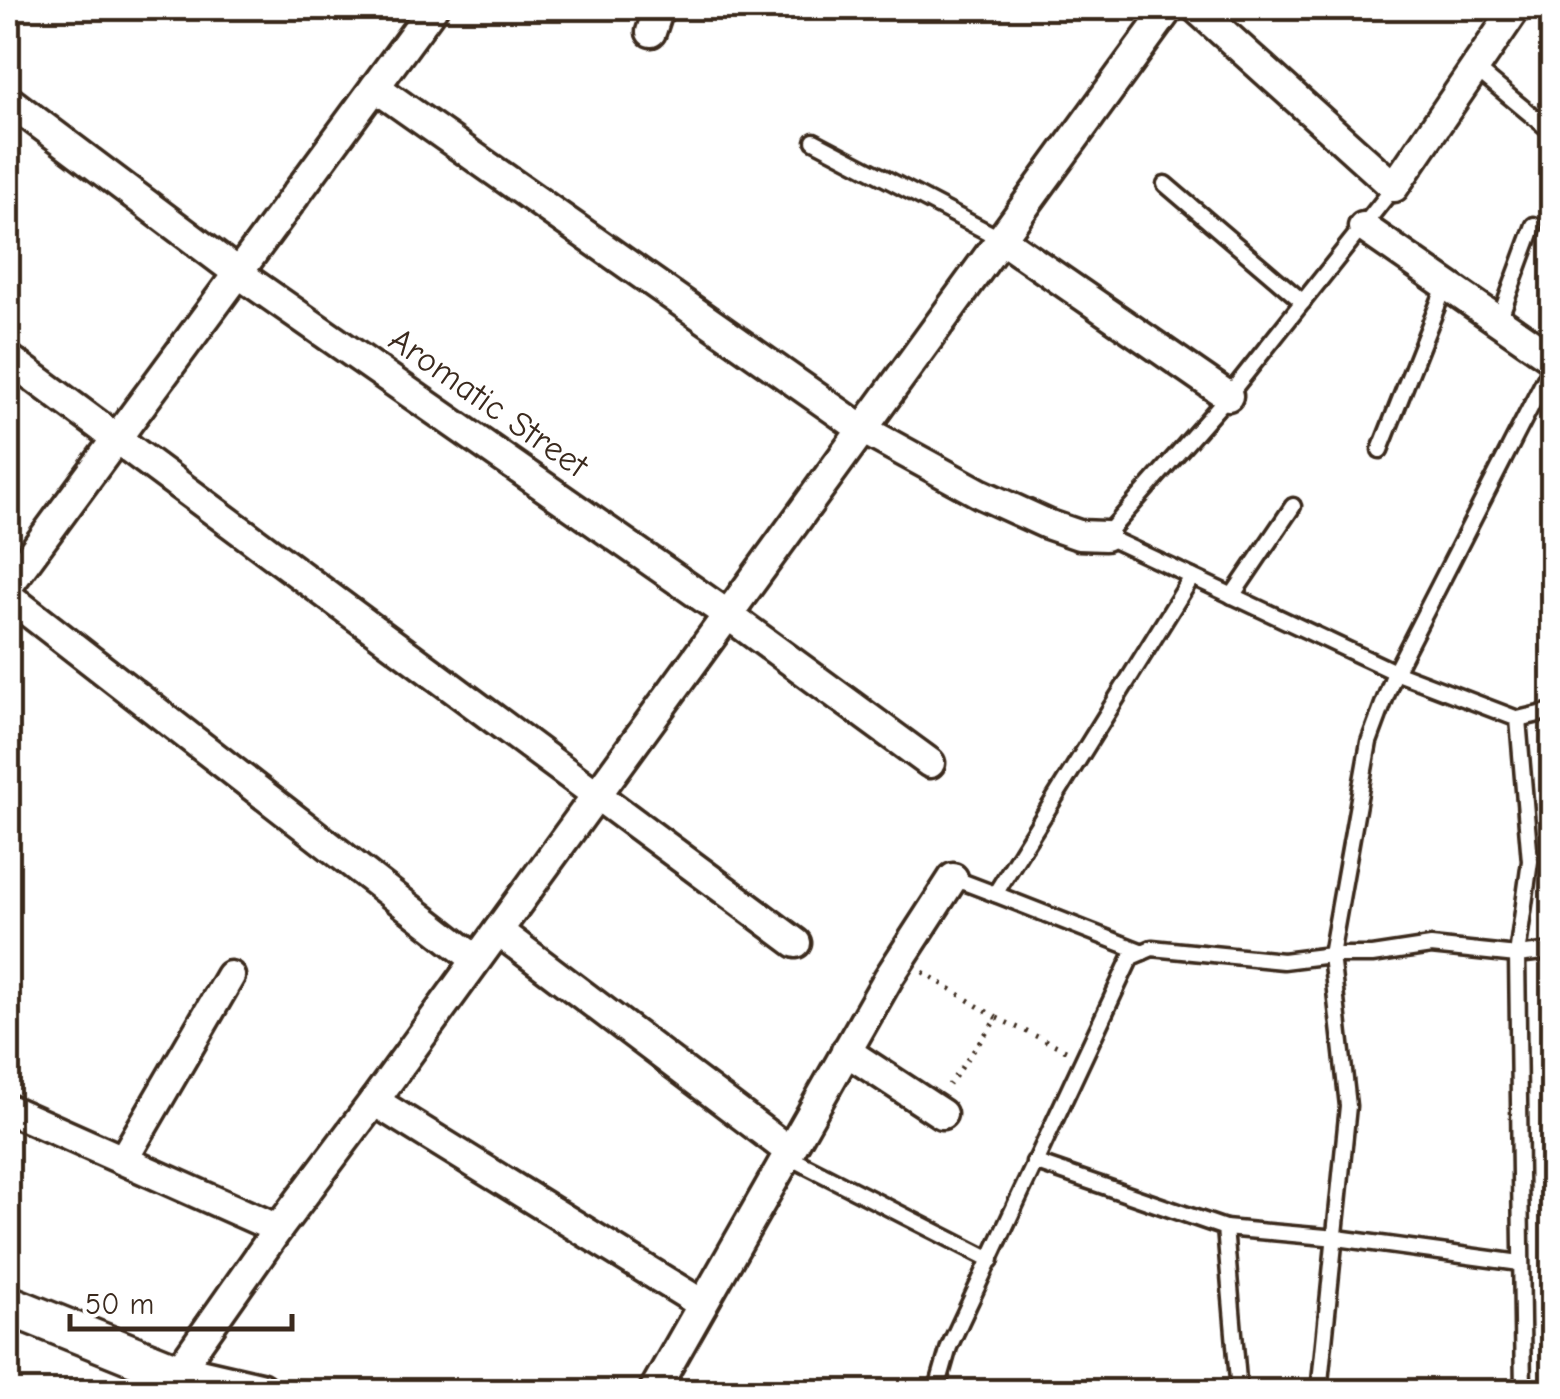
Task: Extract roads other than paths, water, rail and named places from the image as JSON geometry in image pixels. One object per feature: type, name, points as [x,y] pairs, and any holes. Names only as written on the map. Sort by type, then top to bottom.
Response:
[{"type":"main road","points":[[8,1305],[177,1373],[259,1392]]},
{"type":"street","points":[[8,586],[433,8]]},
{"type":"street","points":[[177,1373],[1169,8]]},
{"type":"street","points":[[1196,8],[1394,187],[1516,8]]},
{"type":"street","points":[[375,87],[862,429],[981,494],[1048,524],[1079,534],[1105,536]]},
{"type":"street","name":"Aromatic Street","points":[[8,100],[238,273],[728,615],[930,763]]},
{"type":"street","points":[[1363,227],[1499,320],[1552,362]]},
{"type":"street","points":[[1001,239],[1228,396]]},
{"type":"street","points":[[8,358],[796,943]]},
{"type":"street","points":[[8,596],[475,959]]},
{"type":"street","points":[[653,1392],[846,1050],[953,878]]},
{"type":"street","points":[[498,931],[788,1153]]},
{"type":"street","points":[[123,1160],[230,976]]},
{"type":"street","points":[[846,1050],[938,1111]]},
{"type":"street","points":[[374,1101],[702,1304]]},
{"type":"street","points":[[8,1109],[278,1229]]},
{"type":"lane","points":[[1475,68],[1552,132]]},
{"type":"lane","points":[[814,141],[1001,239]]},
{"type":"lane","points":[[1165,184],[1303,302]]},
{"type":"lane","points":[[1394,187],[1228,396],[1105,536],[1394,672],[1518,719],[1552,711]]},
{"type":"lane","points":[[1499,320],[1534,225]]},
{"type":"lane","points":[[1380,450],[1446,284]]},
{"type":"lane","points":[[1319,1392],[1348,1106],[1330,955],[1368,742],[1394,672],[1552,362]]},
{"type":"lane","points":[[1232,596],[1294,506]]},
{"type":"lane","points":[[995,894],[1192,577]]},
{"type":"lane","points":[[1518,719],[1530,861],[1517,955],[1522,1392]]},
{"type":"lane","points":[[953,878],[1143,952]]},
{"type":"lane","points":[[936,1392],[949,1348],[1131,957],[1152,948],[1283,961],[1372,955],[1431,946],[1517,955],[1552,951]]},
{"type":"lane","points":[[788,1153],[990,1260]]},
{"type":"lane","points":[[1034,1162],[1224,1228],[1520,1262]]},
{"type":"lane","points":[[1224,1228],[1238,1392]]}]
